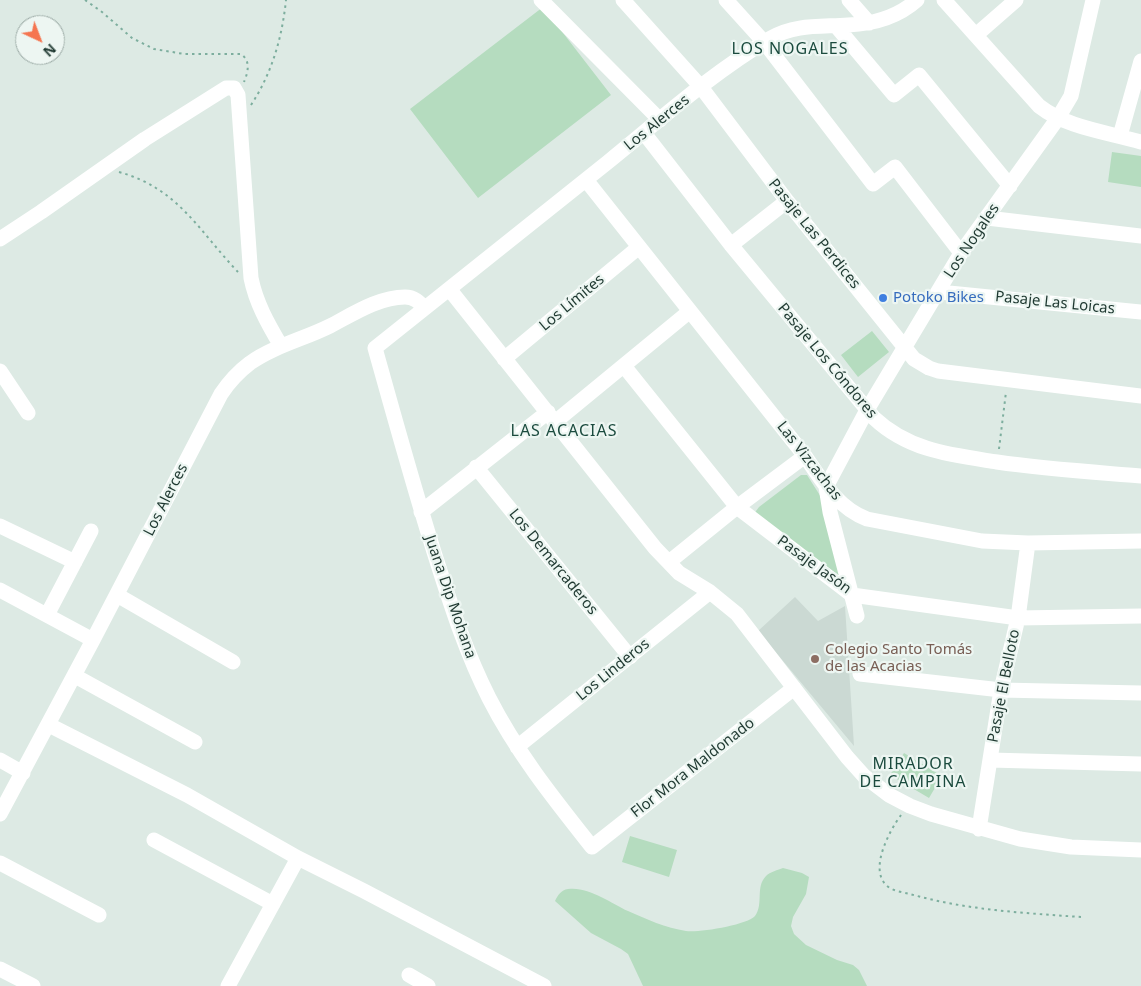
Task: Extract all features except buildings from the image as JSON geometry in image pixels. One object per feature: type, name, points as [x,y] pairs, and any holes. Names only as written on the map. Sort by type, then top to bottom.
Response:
[{"type":"street","points":[[541,0],[660,120]]},
{"type":"street","name":"Pasaje Las Perdices","points":[[623,0],[701,87],[787,201],[914,359],[929,368],[938,370],[1141,396]]},
{"type":"street","points":[[726,0],[764,42],[873,184],[896,167],[961,253]]},
{"type":"street","points":[[850,0],[869,23]]},
{"type":"street","name":"Los Alerces","points":[[375,348],[450,290],[701,87],[764,42],[791,29],[802,26],[836,26],[869,23],[899,13],[917,0]]},
{"type":"street","points":[[944,0],[1039,106],[1072,124],[1141,142]]},
{"type":"street","points":[[976,35],[1016,0]]},
{"type":"street","name":"Los Nogales","points":[[826,487],[867,410],[961,253],[1058,118],[1071,96],[1093,0]]},
{"type":"street","points":[[836,26],[894,95],[919,75],[1010,186]]},
{"type":"street","points":[[1120,136],[1141,62]]},
{"type":"street","points":[[0,239],[145,138],[226,88],[234,88],[238,93],[251,278],[257,300],[281,346]]},
{"type":"street","name":"Pasaje Los Cóndores","points":[[644,133],[731,245],[867,410],[888,430],[924,448],[950,455],[1036,468],[1141,476]]},
{"type":"street","name":"Las Vizcachas","points":[[586,180],[805,456],[826,487],[846,507],[867,519],[982,541],[1028,543],[1141,541]]},
{"type":"street","points":[[731,245],[787,201]]},
{"type":"street","points":[[987,218],[1141,236]]},
{"type":"street","name":"Los Límites","points":[[504,359],[639,247]]},
{"type":"street","points":[[450,290],[655,548],[679,573],[710,592],[737,614],[855,767],[876,786],[910,806],[979,829],[1045,844],[1097,849],[1141,850]]},
{"type":"street","name":"Pasaje Las Loicas","points":[[939,292],[1141,312]]},
{"type":"street","name":"Los Alerces","points":[[0,814],[94,640],[221,394],[235,375],[281,346],[330,326],[366,307],[402,297],[411,298],[425,308]]},
{"type":"street","points":[[421,512],[476,467],[552,417],[624,366],[690,311]]},
{"type":"street","name":"Juana Dip Mohana","points":[[375,348],[421,512],[465,646],[489,698],[517,747],[541,784],[592,847]]},
{"type":"street","name":"Pasaje Jasón","points":[[624,366],[737,507],[852,595],[1018,618],[1141,616]]},
{"type":"street","points":[[0,372],[28,414]]},
{"type":"street","points":[[669,562],[737,507],[805,456]]},
{"type":"street","name":"Los Demarcaderos","points":[[476,467],[630,657]]},
{"type":"street","points":[[826,487],[830,512],[857,616]]},
{"type":"street","points":[[0,526],[75,562]]},
{"type":"street","points":[[47,614],[91,531]]},
{"type":"street","name":"Pasaje El Belloto","points":[[979,829],[1001,690],[1018,618],[1028,543]]},
{"type":"street","points":[[0,590],[94,640]]},
{"type":"street","name":"Los Linderos","points":[[517,747],[710,592]]},
{"type":"street","points":[[117,595],[233,662]]},
{"type":"street","points":[[860,674],[1001,690],[1141,693]]},
{"type":"street","points":[[74,676],[195,742]]},
{"type":"street","name":"Flor Mora Maldonado","points":[[592,847],[794,688]]},
{"type":"street","points":[[48,725],[187,795],[298,858],[544,986]]},
{"type":"street","points":[[0,760],[23,773]]},
{"type":"street","points":[[990,760],[1141,764]]},
{"type":"street","points":[[154,840],[273,904]]},
{"type":"street","points":[[228,986],[298,858]]},
{"type":"street","points":[[0,864],[98,915]]},
{"type":"street","points":[[0,970],[33,986]]},
{"type":"street","points":[[409,975],[428,986]]},
{"type":"path","points":[[240,122],[259,92],[274,59],[282,30],[286,0]]},
{"type":"path","points":[[87,1],[132,38],[154,49],[184,54],[242,54],[248,63],[245,80],[238,93]]},
{"type":"path","points":[[102,169],[139,179],[171,197],[187,212],[238,273]]},
{"type":"path","points":[[997,462],[1008,379]]},
{"type":"path","points":[[910,806],[895,824],[884,845],[880,876],[889,888],[919,897],[969,907],[1081,917]]},
{"type":"shaded area","name":"Colegio Santo Tomás de las Acacias","points":[[795,597],[818,621],[845,606],[854,746],[758,631]]},
{"type":"green space","points":[[543,7],[611,95],[478,198],[410,109]]},
{"type":"green space","points":[[1112,152],[1141,156],[1141,187],[1108,182]]},
{"type":"green space","points":[[872,331],[889,352],[858,377],[841,355]]},
{"type":"green space","points":[[801,475],[807,475],[821,497],[843,583],[753,515],[759,507]]},
{"type":"green space","points":[[904,753],[942,776],[929,798],[890,775]]},
{"type":"green space","points":[[630,836],[677,850],[669,877],[622,862]]},
{"type":"green space","points":[[783,868],[809,877],[806,894],[793,917],[791,926],[794,934],[806,945],[837,960],[853,965],[859,970],[867,986],[643,986],[628,954],[591,933],[555,901],[563,890],[583,890],[635,914],[679,930],[711,930],[743,922],[755,916],[758,911],[763,880],[770,873]]},
{"type":"place","name":"Potoko Bikes","points":[[883,298]]},
{"type":"place","name":"Colegio Santo Tomás de las Acacias","points":[[815,659]]},
{"type":"district","name":"LOS NOGALES","points":[[790,49]]},
{"type":"district","name":"LAS ACACIAS","points":[[564,431]]},
{"type":"district","name":"MIRADOR DE CAMPINA","points":[[913,773]]}]
